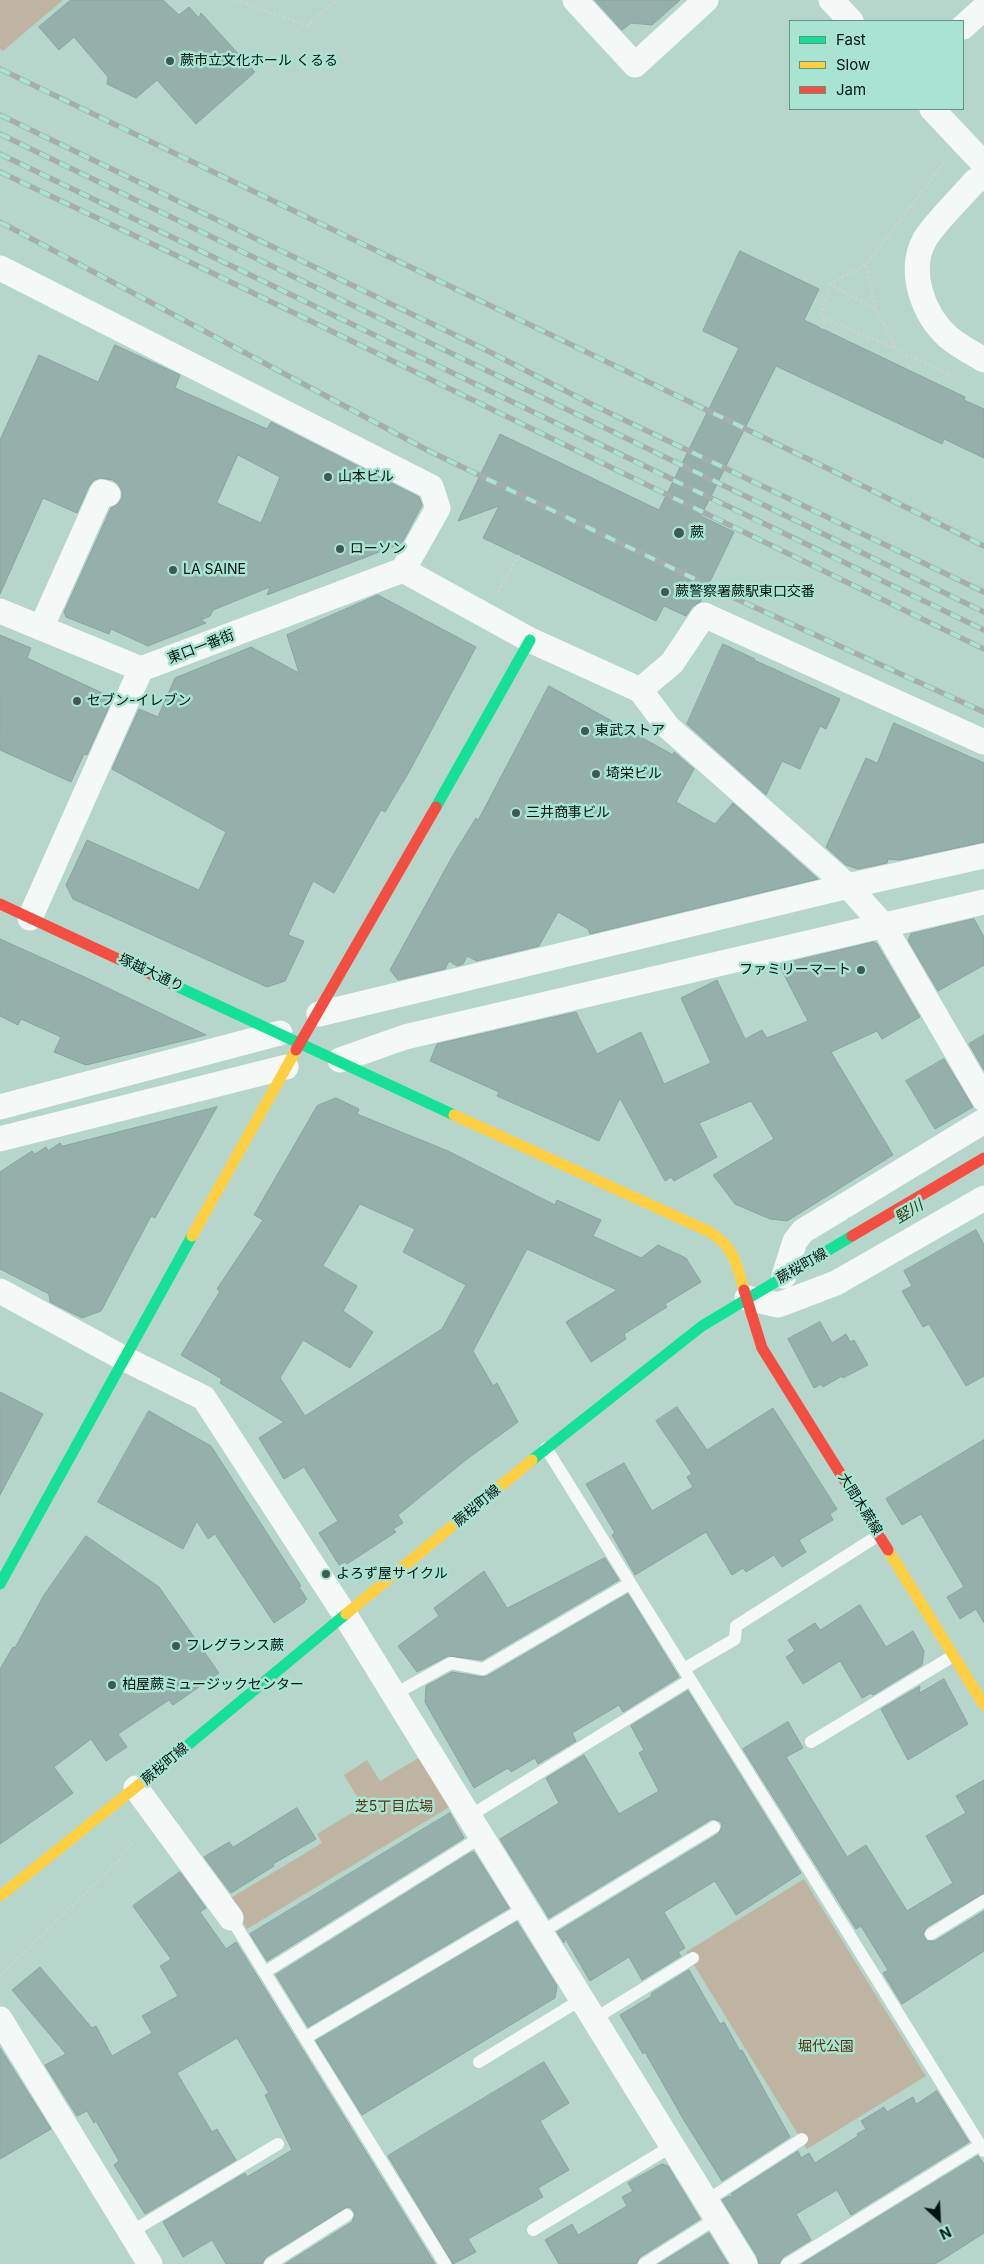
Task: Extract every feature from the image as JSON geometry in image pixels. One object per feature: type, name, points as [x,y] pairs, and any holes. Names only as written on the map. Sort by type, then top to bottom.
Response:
[{"type":"street","points":[[575,0],[635,65],[706,0]]},
{"type":"street","points":[[831,0],[850,20]]},
{"type":"street","points":[[964,26],[984,8]]},
{"type":"street","points":[[933,110],[984,164]]},
{"type":"street","points":[[983,357],[957,344],[939,326],[923,299],[915,269],[919,252],[926,238],[975,181],[984,178]]},
{"type":"street","points":[[0,268],[431,487],[438,508],[403,570],[530,640],[640,690],[668,728],[848,886],[883,924],[984,1099]]},
{"type":"street","points":[[41,628],[102,492],[108,494]]},
{"type":"street","name":"東口一番街","points":[[141,669],[403,570]]},
{"type":"street","points":[[0,611],[141,669],[30,918]]},
{"type":"street","points":[[640,690],[672,663],[704,615],[984,742]]},
{"type":"street","points":[[0,1107],[291,1037],[318,1014],[530,640]]},
{"type":"street","points":[[318,1014],[848,886],[984,856]]},
{"type":"street","points":[[340,1060],[405,1037],[883,924],[984,902]]},
{"type":"street","name":"塚越大通り","points":[[0,904],[340,1060]]},
{"type":"street","points":[[0,1584],[286,1067],[291,1037]]},
{"type":"street","name":"大間木蕨線","points":[[340,1060],[560,1164],[710,1232],[725,1242],[734,1255],[750,1314],[762,1348],[984,1705]]},
{"type":"street","points":[[0,1138],[286,1067]]},
{"type":"street","points":[[784,1276],[795,1240],[803,1231],[984,1121]]},
{"type":"street","name":"蕨桜町線","points":[[0,1896],[136,1788],[546,1448],[663,1355],[702,1326],[747,1298],[984,1158]]},
{"type":"street","points":[[747,1298],[778,1305],[836,1283],[984,1198]]},
{"type":"street","points":[[0,1291],[124,1358],[204,1398],[345,1615],[745,2264]]},
{"type":"street","points":[[136,1788],[231,1918]]},
{"type":"street","points":[[0,2019],[131,2232],[145,2262]]},
{"type":"lane","points":[[546,1448],[982,2148],[787,2264]]},
{"type":"lane","points":[[684,1669],[735,1639],[736,1626],[879,1535]]},
{"type":"lane","points":[[393,1695],[451,1663],[483,1669],[629,1584]]},
{"type":"lane","points":[[811,1742],[954,1656]]},
{"type":"lane","points":[[265,1972],[690,1680]]},
{"type":"lane","points":[[540,1933],[714,1827]]},
{"type":"lane","points":[[930,1934],[984,1901]]},
{"type":"lane","points":[[305,2038],[525,1908]]},
{"type":"lane","points":[[231,1918],[445,2264]]},
{"type":"lane","points":[[479,2062],[693,1958]]},
{"type":"lane","points":[[644,2264],[802,2140]]},
{"type":"lane","points":[[131,2232],[278,2144]]},
{"type":"lane","points":[[533,2230],[672,2146]]},
{"type":"lane","points":[[270,2264],[348,2215]]},
{"type":"path","points":[[236,0],[307,26],[336,0]]},
{"type":"path","points":[[866,265],[830,284],[820,316],[896,349]]},
{"type":"path","points":[[830,284],[876,310]]},
{"type":"path","points":[[821,328],[827,318]]},
{"type":"path","points":[[485,615],[518,555]]},
{"type":"path","points":[[0,1976],[120,1859],[132,1843]]},
{"type":"green space","points":[[0,0],[63,0],[3,51],[0,49]]},
{"type":"green space","name":"芝5丁目広場","points":[[420,1757],[451,1806],[247,1929],[229,1899],[322,1843],[317,1834],[363,1806],[344,1775],[367,1760],[380,1781]]},
{"type":"green space","name":"堀代公園","points":[[804,1879],[926,2076],[807,2149],[686,1952]]},
{"type":"building","name":"蕨市立文化ホール くるる","points":[[71,0],[163,0],[179,15],[189,7],[199,18],[201,13],[255,72],[196,124],[157,80],[136,98],[107,84],[108,77],[74,37],[59,50],[39,27]]},
{"type":"building","points":[[595,0],[680,0],[652,25],[631,23],[622,30]]},
{"type":"building","points":[[740,251],[819,289],[804,320],[965,397],[964,400],[984,409],[984,458],[944,439],[942,444],[776,366],[701,516],[734,532],[700,602],[692,607],[686,616],[664,606],[656,621],[483,538],[499,506],[458,521],[500,434],[659,510],[739,348],[703,331]]},
{"type":"building","points":[[115,345],[180,375],[175,388],[267,429],[271,422],[419,497],[422,505],[400,544],[267,595],[270,587],[213,610],[210,616],[201,620],[206,623],[148,646],[111,629],[109,634],[66,617],[64,612],[111,508],[118,504],[122,498],[122,491],[118,484],[113,480],[100,478],[94,480],[89,486],[77,513],[43,498],[0,594],[0,440],[39,355],[98,382]],"holes":[[[238,455],[280,477],[261,523],[217,503]]]},
{"type":"building","points":[[378,595],[476,647],[410,770],[385,812],[381,810],[334,893],[313,881],[288,935],[304,941],[285,981],[267,987],[73,899],[66,885],[87,840],[199,890],[226,832],[112,769],[139,709],[158,717],[175,678],[251,647],[299,673],[287,635]]},
{"type":"building","points":[[0,635],[31,648],[27,658],[113,698],[87,755],[84,754],[71,782],[0,750]]},
{"type":"building","points":[[723,644],[840,699],[826,729],[820,726],[800,769],[782,761],[766,795],[687,724]]},
{"type":"building","points":[[549,686],[673,755],[674,752],[694,769],[676,802],[715,824],[733,803],[818,879],[590,934],[588,929],[558,912],[539,946],[477,961],[467,956],[463,964],[457,966],[449,961],[445,969],[398,980],[390,970],[452,857],[476,818],[478,820]]},
{"type":"building","points":[[894,723],[984,763],[984,842],[900,860],[888,859],[887,863],[858,869],[846,865],[826,847],[866,758],[877,763]]},
{"type":"building","points":[[974,919],[984,937],[984,965],[938,991],[908,940],[911,934]]},
{"type":"building","points":[[0,939],[206,1035],[86,1065],[54,1052],[61,1037],[21,1019],[18,1025],[0,1016]]},
{"type":"building","points":[[874,942],[877,944],[920,1017],[882,1039],[877,1031],[831,1052],[893,1155],[787,1221],[770,1219],[735,1204],[713,1175],[774,1139],[751,1101],[699,1123],[717,1157],[674,1181],[671,1177],[665,1181],[620,1098],[599,1141],[497,1096],[499,1092],[430,1061],[437,1044],[576,1012],[597,1054],[641,1032],[664,1084],[711,1063],[681,998],[717,980],[745,1039],[762,1030],[767,1038],[808,1021],[779,965]]},
{"type":"building","points":[[984,1035],[984,1070],[969,1044]]},
{"type":"building","points":[[944,1059],[973,1107],[935,1129],[906,1081]]},
{"type":"building","points":[[336,1098],[359,1109],[357,1114],[448,1151],[555,1205],[557,1200],[601,1220],[593,1236],[641,1258],[658,1245],[686,1258],[701,1282],[665,1304],[667,1307],[624,1334],[626,1339],[591,1362],[566,1322],[617,1290],[527,1249],[473,1351],[493,1386],[497,1383],[518,1422],[467,1459],[398,1515],[403,1523],[393,1529],[396,1532],[347,1564],[345,1562],[339,1565],[319,1533],[338,1521],[304,1467],[284,1479],[259,1438],[284,1422],[220,1383],[222,1379],[181,1355],[220,1291],[217,1289],[263,1220],[254,1215],[317,1106]],"holes":[[[360,1204],[415,1229],[403,1252],[466,1285],[442,1329],[305,1416],[280,1378],[303,1340],[350,1368],[373,1332],[343,1311],[357,1286],[323,1266]]]},
{"type":"building","points":[[217,1107],[155,1218],[151,1216],[101,1311],[82,1318],[50,1302],[49,1294],[0,1269],[0,1172],[32,1151],[35,1154],[46,1147],[48,1151],[60,1143],[62,1146]]},
{"type":"building","points":[[976,1230],[984,1245],[984,1376],[966,1386],[929,1324],[923,1327],[902,1291],[912,1286],[904,1271]]},
{"type":"building","points":[[820,1322],[832,1343],[846,1334],[850,1342],[854,1340],[868,1365],[843,1378],[842,1376],[823,1387],[821,1384],[814,1388],[788,1339]]},
{"type":"building","points":[[0,1392],[43,1414],[0,1495]]},
{"type":"building","points":[[677,1407],[707,1450],[773,1408],[837,1509],[830,1514],[833,1520],[799,1540],[806,1552],[782,1567],[774,1555],[746,1572],[743,1568],[732,1575],[706,1532],[635,1575],[612,1535],[615,1533],[586,1484],[624,1463],[652,1511],[693,1487],[687,1477],[692,1474],[656,1421]]},
{"type":"building","points":[[149,1411],[211,1446],[301,1586],[299,1587],[307,1599],[305,1602],[274,1623],[215,1534],[208,1539],[197,1521],[183,1549],[98,1502]]},
{"type":"building","points":[[984,1440],[984,1623],[976,1609],[960,1619],[947,1597],[964,1587],[921,1514],[902,1525],[886,1499]]},
{"type":"building","points":[[86,1536],[159,1587],[219,1673],[173,1705],[169,1700],[118,1734],[127,1747],[106,1761],[91,1739],[54,1767],[73,1793],[0,1844],[0,1669],[13,1647],[15,1648],[44,1595]]},
{"type":"building","points":[[605,1558],[619,1580],[482,1660],[448,1656],[417,1672],[398,1646],[439,1616],[434,1608],[484,1571],[507,1608]]},
{"type":"building","points":[[628,1594],[679,1677],[623,1712],[619,1705],[572,1733],[576,1741],[538,1764],[535,1758],[511,1772],[508,1768],[474,1788],[425,1702],[426,1686],[452,1672],[482,1677],[487,1676]]},
{"type":"building","points":[[860,1605],[886,1647],[913,1631],[924,1651],[922,1665],[873,1695],[871,1693],[862,1698],[840,1661],[803,1684],[786,1657],[795,1651],[788,1640],[815,1623],[820,1630]]},
{"type":"building","points":[[944,1679],[968,1724],[908,1760],[881,1709],[920,1686],[919,1693]]},
{"type":"building","points":[[688,1691],[801,1873],[736,1915],[715,1881],[664,1912],[685,1948],[678,1952],[681,1956],[642,1980],[629,1957],[590,1981],[565,1938],[564,1943],[557,1932],[718,1834],[722,1827],[721,1822],[714,1819],[710,1820],[549,1918],[500,1839],[559,1803],[546,1778],[584,1755],[619,1814],[659,1791],[639,1753],[644,1750],[631,1726]]},
{"type":"building","points":[[788,1722],[803,1748],[786,1757],[847,1857],[866,1845],[907,1911],[953,1883],[926,1836],[966,1813],[956,1796],[984,1780],[984,1893],[927,1927],[923,1934],[927,1941],[935,1941],[984,1911],[984,1951],[902,2004],[883,1973],[888,1970],[861,1926],[856,1929],[743,1749]]},
{"type":"building","points":[[297,1808],[316,1839],[273,1864],[274,1866],[231,1893],[204,1857],[229,1842],[233,1847]]},
{"type":"building","points":[[450,1813],[464,1838],[267,1961],[250,1934]]},
{"type":"building","points":[[474,1852],[509,1908],[308,2027],[276,1975]]},
{"type":"building","points":[[180,1872],[206,1908],[200,1912],[226,1949],[236,1942],[435,2264],[285,2264],[352,2222],[355,2214],[351,2208],[347,2207],[266,2257],[262,2264],[226,2264],[212,2240],[183,2257],[163,2222],[245,2173],[247,2177],[292,2150],[265,2095],[269,2093],[237,2038],[177,2073],[212,2132],[217,2129],[236,2160],[145,2214],[114,2165],[119,2161],[96,2121],[94,2123],[87,2111],[77,2116],[45,2065],[66,2054],[12,1990],[40,1967],[92,2028],[96,2026],[112,2056],[152,2033],[142,2016],[178,1996],[160,1966],[171,1959],[133,1906]]},
{"type":"building","points":[[517,1922],[557,1986],[555,1998],[362,2115],[316,2041]]},
{"type":"building","points":[[689,1970],[720,2024],[724,2022],[740,2051],[742,2050],[790,2137],[722,2181],[685,2122],[645,2052],[643,2054],[620,2015],[652,1996],[651,1994]]},
{"type":"building","points":[[0,2048],[51,2129],[0,2159]]},
{"type":"building","points":[[544,2062],[569,2103],[540,2121],[569,2170],[538,2188],[543,2197],[468,2239],[476,2252],[453,2264],[388,2156]]},
{"type":"building","points":[[937,2091],[969,2142],[851,2215],[837,2190],[796,2214],[811,2240],[783,2257],[779,2264],[759,2264],[757,2256],[722,2200],[729,2196],[733,2198],[731,2194],[798,2151],[801,2158],[809,2153],[815,2163],[858,2136],[857,2134],[866,2129],[861,2121],[884,2107],[887,2112],[913,2097],[916,2104]]},
{"type":"building","points":[[978,2156],[984,2164],[984,2233],[935,2264],[802,2264]]},
{"type":"building","points":[[662,2164],[668,2166],[700,2219],[640,2257],[636,2264],[559,2264],[545,2240],[572,2224],[578,2235],[627,2206],[622,2197],[633,2191],[628,2183]]},
{"type":"building","points":[[709,2233],[728,2264],[659,2264]]},
{"type":"railway","points":[[0,69],[835,472],[984,546]]},
{"type":"railway","points":[[0,115],[482,348],[595,406],[984,592]]},
{"type":"railway","points":[[0,134],[984,612]]},
{"type":"railway","points":[[0,154],[984,630]]},
{"type":"railway","points":[[0,172],[169,252],[984,649]]},
{"type":"railway","points":[[0,222],[427,450],[728,595],[984,712]]},
{"type":"traffic: fast","points":[[436,807],[530,640]]},
{"type":"traffic: fast","points":[[174,985],[454,1115]]},
{"type":"traffic: fast","points":[[0,1584],[192,1236]]},
{"type":"traffic: fast","points":[[532,1460],[702,1326],[852,1236]]},
{"type":"traffic: fast","points":[[171,1759],[346,1614]]},
{"type":"traffic: slow","points":[[192,1236],[296,1050]]},
{"type":"traffic: slow","points":[[454,1115],[710,1232],[730,1250],[744,1290]]},
{"type":"traffic: slow","points":[[346,1614],[532,1460]]},
{"type":"traffic: slow","points":[[888,1550],[984,1705]]},
{"type":"traffic: slow","points":[[0,1896],[171,1759]]},
{"type":"traffic: jam","points":[[296,1050],[436,807]]},
{"type":"traffic: jam","points":[[0,904],[174,985]]},
{"type":"traffic: jam","points":[[852,1236],[984,1158]]},
{"type":"traffic: jam","points":[[744,1290],[762,1348],[888,1550]]},
{"type":"place","name":"蕨市立文化ホール くるる","points":[[170,61]]},
{"type":"place","name":"山本ビル","points":[[328,477]]},
{"type":"place","name":"蕨","points":[[679,533]]},
{"type":"place","name":"ローソン","points":[[340,549]]},
{"type":"place","name":"LA SAINE","points":[[173,570]]},
{"type":"place","name":"蕨警察署蕨駅東口交番","points":[[665,592]]},
{"type":"place","name":"セブン-イレブン","points":[[77,701]]},
{"type":"place","name":"東武ストア","points":[[585,731]]},
{"type":"place","name":"埼栄ビル","points":[[596,774]]},
{"type":"place","name":"三井商事ビル","points":[[516,813]]},
{"type":"place","name":"ファミリーマート","points":[[861,970]]},
{"type":"place","name":"よろず屋サイクル","points":[[326,1574]]},
{"type":"place","name":"フレグランス蕨","points":[[176,1646]]},
{"type":"place","name":"柏屋蕨ミュージックセンター","points":[[112,1685]]},
{"type":"water label","name":"竪川","points":[[909,1212]]}]
